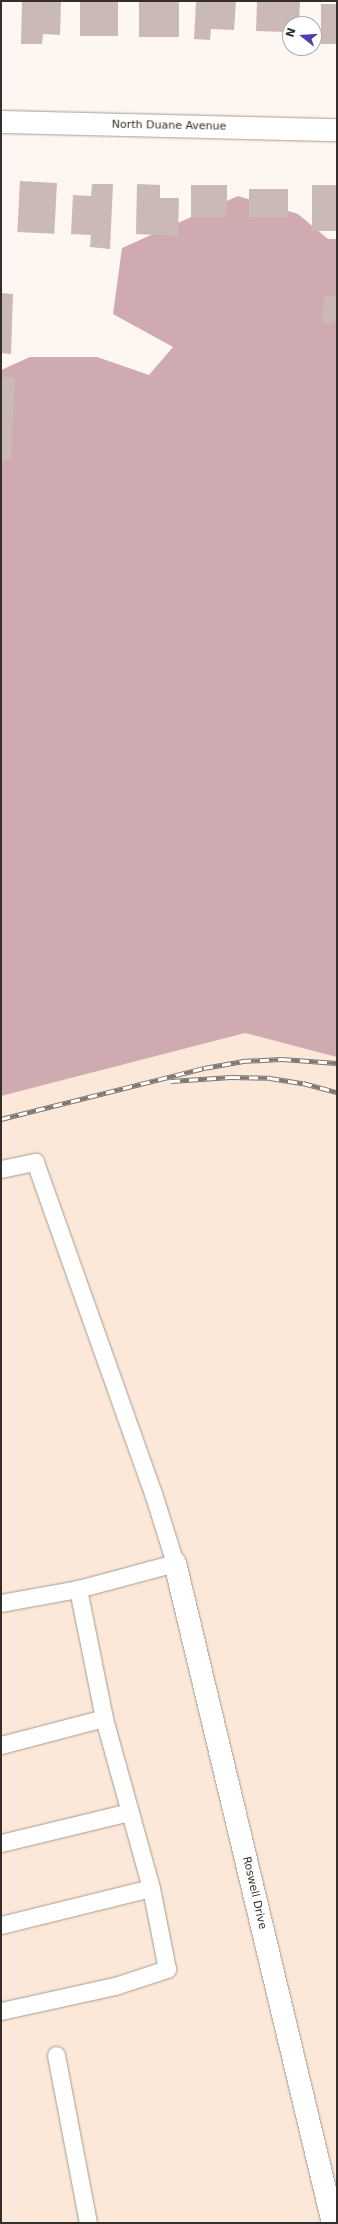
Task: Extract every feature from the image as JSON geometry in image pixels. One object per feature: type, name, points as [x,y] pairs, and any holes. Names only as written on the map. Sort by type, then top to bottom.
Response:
[{"type":"street","name":"North Duane Avenue","points":[[1,122],[337,130]]},
{"type":"street","name":"Roswell Drive","points":[[174,1563],[333,2223]]},
{"type":"lane","points":[[1,1169],[35,1162],[153,1492],[174,1563],[78,1589],[1,1603]]},
{"type":"lane","points":[[1,2011],[115,1986],[167,1969],[151,1888],[104,1718],[78,1589]]},
{"type":"lane","points":[[1,1745],[104,1718]]},
{"type":"lane","points":[[1,1843],[129,1812]]},
{"type":"lane","points":[[1,1925],[151,1888]]},
{"type":"lane","points":[[56,2055],[88,2223]]},
{"type":"shaded area","points":[[238,196],[298,214],[328,239],[337,239],[337,1057],[245,1033],[1,1096],[1,370],[30,357],[97,357],[149,375],[173,347],[113,314],[122,248]]},
{"type":"shaded area","points":[[1,1021],[337,1021],[337,2223],[1,2223]]},
{"type":"building","points":[[22,1],[61,1],[60,35],[43,34],[42,44],[21,44]]},
{"type":"building","points":[[80,1],[118,1],[118,36],[80,36]]},
{"type":"building","points":[[139,1],[179,1],[179,37],[139,37]]},
{"type":"building","points":[[196,1],[236,1],[234,30],[211,29],[210,40],[194,39]]},
{"type":"building","points":[[257,1],[300,1],[299,16],[282,16],[282,32],[256,31]]},
{"type":"building","points":[[321,4],[337,4],[337,44],[322,44]]},
{"type":"building","points":[[20,181],[57,183],[54,234],[17,232]]},
{"type":"building","points":[[92,184],[113,184],[110,249],[90,247],[91,235],[71,234],[73,195],[91,196]]},
{"type":"building","points":[[137,184],[160,185],[160,198],[179,198],[178,236],[136,234]]},
{"type":"building","points":[[191,185],[227,185],[227,217],[191,217]]},
{"type":"building","points":[[312,185],[337,185],[337,231],[312,231]]},
{"type":"building","points":[[249,189],[288,189],[288,217],[249,217]]},
{"type":"building","points":[[1,293],[13,294],[11,354],[1,353]]},
{"type":"building","points":[[324,295],[337,296],[335,324],[322,323]]},
{"type":"building","points":[[1,377],[15,377],[11,461],[1,460]]},
{"type":"railway","points":[[1,1119],[204,1068],[242,1061],[282,1059],[337,1063]]},
{"type":"railway","points":[[171,1081],[231,1077],[270,1078],[303,1083],[337,1092]]}]
